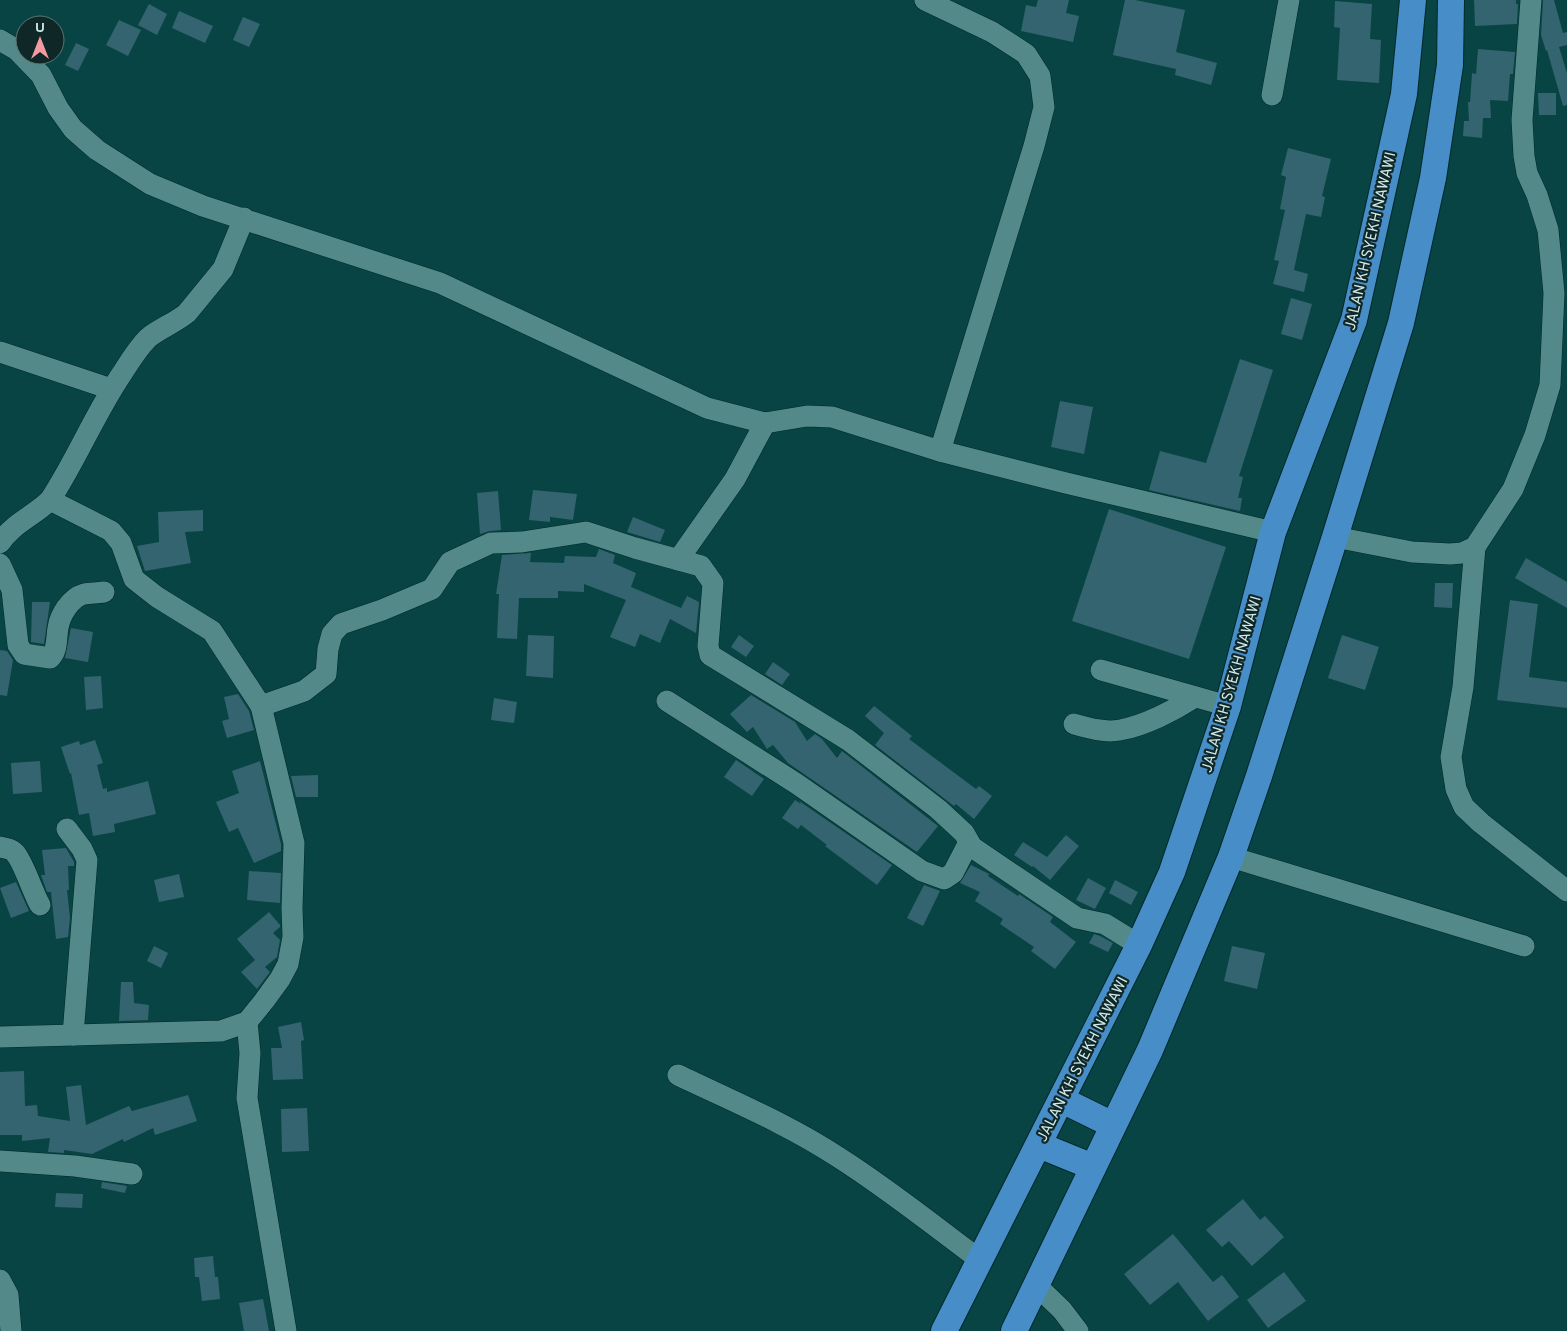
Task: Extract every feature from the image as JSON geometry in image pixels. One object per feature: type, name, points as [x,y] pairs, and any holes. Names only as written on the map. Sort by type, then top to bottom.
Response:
[{"type":"main road","name":"JALAN KH SYEKH NAWAWI","points":[[944,1331],[1139,945],[1172,872],[1228,706],[1273,532],[1354,320],[1404,94],[1413,0]]},
{"type":"main road","points":[[1014,1331],[1150,1050],[1231,857],[1262,767],[1401,323],[1433,178],[1450,65],[1451,0]]},
{"type":"main road","points":[[1062,1100],[1113,1125]]},
{"type":"main road","points":[[1039,1145],[1093,1167]]},
{"type":"street","points":[[925,0],[992,32],[1026,54],[1040,76],[1044,107],[1034,146],[940,450]]},
{"type":"street","points":[[1272,95],[1290,0]]},
{"type":"street","points":[[1531,0],[1522,120],[1527,173],[1548,230],[1554,292],[1550,385],[1536,435],[1513,489],[1475,547],[1464,687],[1452,757],[1456,789],[1464,807],[1481,823],[1567,891]]},
{"type":"street","points":[[0,40],[17,50],[42,75],[58,108],[73,129],[97,150],[150,184],[203,206],[440,283],[708,408],[765,423],[807,416],[832,417],[940,450],[1066,483],[1273,532]]},
{"type":"street","points":[[0,543],[5,535],[50,500],[111,390],[148,339],[187,313],[223,269],[244,218]]},
{"type":"street","points":[[0,352],[111,390]]},
{"type":"street","points":[[678,560],[735,479],[765,423]]},
{"type":"street","points":[[0,1038],[221,1031],[247,1022],[280,979],[288,964],[293,937],[294,843],[261,706],[212,631],[158,598],[134,579],[121,543],[111,531],[50,500]]},
{"type":"street","points":[[261,706],[304,691],[326,674],[328,649],[332,634],[341,624],[382,610],[432,589],[450,562],[492,543],[522,542],[586,532],[701,566],[713,582],[708,646],[710,655],[848,740],[938,809],[964,834],[972,847],[1077,918],[1105,924],[1139,945]]},
{"type":"street","points":[[1335,538],[1412,552],[1450,554],[1462,553],[1475,547]]},
{"type":"street","points":[[0,564],[12,590],[18,645],[24,654],[52,657],[57,642],[58,627],[63,613],[71,602],[85,594],[104,592]]},
{"type":"street","points":[[1101,670],[1228,706]]},
{"type":"street","points":[[1074,724],[1095,730],[1120,730],[1175,710],[1195,697]]},
{"type":"street","points":[[667,701],[797,784],[922,871],[944,879],[953,873],[969,842]]},
{"type":"street","points":[[67,829],[82,849],[87,860],[73,1036]]},
{"type":"street","points":[[0,847],[14,852],[40,905]]},
{"type":"street","points":[[1231,857],[1524,946]]},
{"type":"street","points":[[247,1022],[250,1053],[247,1098],[286,1331]]},
{"type":"street","points":[[678,1075],[769,1118],[837,1156],[899,1199],[980,1260]]},
{"type":"street","points":[[0,1161],[75,1166],[132,1174]]},
{"type":"street","points":[[0,1280],[8,1295],[11,1331]]},
{"type":"street","points":[[1036,1285],[1062,1310],[1078,1331]]},
{"type":"building","points":[[1038,0],[1069,0],[1066,13],[1079,16],[1073,42],[1021,31],[1026,5],[1036,7]]},
{"type":"building","points":[[1125,0],[1135,0],[1185,10],[1176,52],[1217,63],[1211,85],[1175,75],[1176,69],[1113,55]]},
{"type":"building","points":[[1474,0],[1516,0],[1516,4],[1518,4],[1517,24],[1475,26]]},
{"type":"building","points":[[1543,0],[1554,0],[1563,33],[1567,32],[1567,45],[1559,47],[1567,73],[1567,105],[1563,106],[1541,35]]},
{"type":"building","points":[[1335,1],[1372,4],[1370,39],[1381,40],[1379,83],[1337,80],[1340,28],[1334,27]]},
{"type":"building","points":[[149,4],[167,14],[157,35],[138,25]]},
{"type":"building","points":[[179,11],[213,26],[205,43],[172,28]]},
{"type":"building","points":[[243,17],[260,24],[249,47],[233,40]]},
{"type":"building","points":[[119,20],[141,30],[128,56],[106,45]]},
{"type":"building","points":[[76,43],[89,49],[78,71],[65,65]]},
{"type":"building","points":[[1478,49],[1515,52],[1513,74],[1510,74],[1508,101],[1490,100],[1491,118],[1483,118],[1482,138],[1463,136],[1464,121],[1469,121],[1468,102],[1470,102],[1472,73],[1476,74]]},
{"type":"building","points":[[1538,93],[1556,93],[1556,115],[1539,115]]},
{"type":"building","points":[[1288,148],[1331,159],[1322,196],[1325,197],[1321,217],[1306,214],[1294,270],[1308,274],[1304,292],[1273,284],[1279,261],[1274,260],[1285,210],[1280,209],[1286,177],[1281,175]]},
{"type":"building","points":[[1291,298],[1312,304],[1302,340],[1281,334]]},
{"type":"building","points":[[1240,359],[1273,370],[1239,476],[1243,477],[1238,498],[1242,498],[1240,511],[1149,490],[1160,451],[1206,463]]},
{"type":"building","points":[[1060,401],[1093,407],[1084,454],[1051,447]]},
{"type":"building","points":[[533,490],[577,494],[573,520],[550,517],[550,522],[529,520]]},
{"type":"building","points":[[498,491],[501,530],[480,534],[477,493]]},
{"type":"building","points":[[1109,509],[1226,547],[1189,659],[1072,621]]},
{"type":"building","points":[[203,510],[203,531],[185,532],[191,563],[145,571],[137,546],[159,542],[158,512]]},
{"type":"building","points":[[633,517],[665,530],[660,542],[627,532]]},
{"type":"building","points":[[599,549],[615,555],[613,563],[636,573],[631,587],[681,608],[687,596],[699,602],[696,633],[670,619],[660,643],[640,634],[635,647],[610,637],[626,600],[584,584],[584,592],[558,591],[558,598],[519,598],[517,639],[497,638],[499,594],[496,594],[502,555],[531,553],[530,562],[564,563],[565,556],[596,557]]},
{"type":"building","points":[[1526,558],[1567,582],[1567,608],[1515,578]]},
{"type":"building","points":[[1435,583],[1453,583],[1452,608],[1434,607]]},
{"type":"building","points":[[1510,600],[1538,604],[1529,677],[1567,682],[1567,708],[1497,700]]},
{"type":"building","points":[[32,602],[50,602],[44,644],[31,642]]},
{"type":"building","points":[[71,628],[93,632],[88,662],[65,658]]},
{"type":"building","points":[[528,635],[554,636],[553,678],[526,676]]},
{"type":"building","points":[[739,635],[754,646],[746,657],[731,647]]},
{"type":"building","points":[[1342,635],[1379,647],[1365,690],[1328,678]]},
{"type":"building","points":[[0,650],[7,651],[13,660],[7,696],[0,695]]},
{"type":"building","points":[[773,662],[790,674],[782,685],[765,674]]},
{"type":"building","points":[[101,676],[103,708],[86,710],[84,677]]},
{"type":"building","points":[[238,694],[249,711],[254,730],[227,738],[222,721],[229,719],[224,697]]},
{"type":"building","points":[[751,695],[795,722],[807,741],[815,734],[822,739],[837,758],[842,751],[938,826],[917,852],[788,763],[773,745],[767,749],[753,727],[747,732],[730,714]]},
{"type":"building","points":[[494,698],[517,702],[514,723],[491,720]]},
{"type":"building","points":[[874,706],[912,736],[909,739],[976,789],[979,786],[992,796],[974,819],[956,804],[954,806],[875,745],[884,733],[865,716]]},
{"type":"building","points":[[95,740],[103,763],[97,765],[103,789],[107,788],[107,792],[148,781],[156,814],[114,824],[115,832],[93,836],[89,813],[79,815],[71,773],[61,747],[79,741],[80,745]]},
{"type":"building","points":[[736,760],[764,779],[752,796],[724,777]]},
{"type":"building","points":[[40,761],[42,792],[13,794],[11,763]]},
{"type":"building","points":[[260,761],[281,844],[281,851],[254,863],[238,828],[229,832],[216,802],[239,793],[232,771]]},
{"type":"building","points":[[318,775],[318,797],[296,797],[291,776]]},
{"type":"building","points":[[795,800],[892,865],[877,885],[825,846],[827,845],[801,825],[798,829],[782,818]]},
{"type":"building","points":[[1066,835],[1079,846],[1050,880],[1033,866],[1014,855],[1023,842],[1047,857]]},
{"type":"building","points":[[66,848],[74,862],[74,866],[68,866],[69,890],[67,890],[70,918],[68,937],[56,939],[51,892],[47,892],[41,875],[45,875],[42,850]]},
{"type":"building","points":[[971,865],[989,874],[988,876],[1053,917],[1050,922],[1076,942],[1055,969],[1031,951],[1034,947],[1000,924],[1003,919],[975,901],[980,892],[960,883]]},
{"type":"building","points":[[249,871],[281,873],[280,903],[247,900]]},
{"type":"building","points":[[179,874],[184,897],[159,902],[154,880]]},
{"type":"building","points":[[1088,878],[1106,888],[1095,909],[1076,900]]},
{"type":"building","points":[[1115,880],[1138,892],[1131,905],[1109,893]]},
{"type":"building","points":[[16,882],[29,911],[11,918],[0,888]]},
{"type":"building","points":[[924,885],[940,891],[923,926],[907,918]]},
{"type":"building","points":[[269,912],[280,925],[273,933],[280,940],[277,957],[265,967],[270,972],[257,989],[241,972],[255,960],[237,939]]},
{"type":"building","points":[[1094,934],[1113,943],[1108,952],[1089,943]]},
{"type":"building","points":[[154,946],[168,953],[161,968],[147,961]]},
{"type":"building","points":[[1232,946],[1265,953],[1257,989],[1224,981]]},
{"type":"building","points":[[121,982],[133,982],[134,1003],[149,1005],[148,1020],[119,1021]]},
{"type":"building","points":[[301,1022],[304,1040],[301,1041],[303,1079],[273,1080],[271,1048],[282,1048],[278,1027]]},
{"type":"building","points":[[24,1071],[25,1106],[37,1105],[38,1116],[70,1121],[66,1087],[81,1085],[86,1125],[129,1106],[132,1111],[188,1095],[197,1121],[155,1135],[153,1128],[124,1142],[123,1139],[92,1154],[64,1150],[64,1153],[48,1152],[50,1138],[22,1141],[22,1135],[0,1135],[0,1072]]},
{"type":"building","points":[[307,1108],[309,1151],[282,1152],[281,1109]]},
{"type":"building","points":[[102,1182],[127,1186],[125,1193],[101,1188]]},
{"type":"building","points":[[56,1193],[83,1194],[82,1208],[55,1207]]},
{"type":"building","points":[[1243,1199],[1260,1220],[1265,1216],[1284,1237],[1252,1266],[1229,1241],[1222,1247],[1206,1230]]},
{"type":"building","points":[[1173,1234],[1213,1282],[1222,1275],[1239,1297],[1208,1321],[1178,1282],[1150,1305],[1124,1274]]},
{"type":"building","points":[[213,1256],[215,1277],[218,1277],[220,1299],[202,1301],[199,1277],[195,1277],[194,1258]]},
{"type":"building","points":[[1284,1272],[1306,1301],[1268,1328],[1247,1300]]},
{"type":"building","points":[[263,1299],[269,1331],[244,1331],[239,1303]]}]
